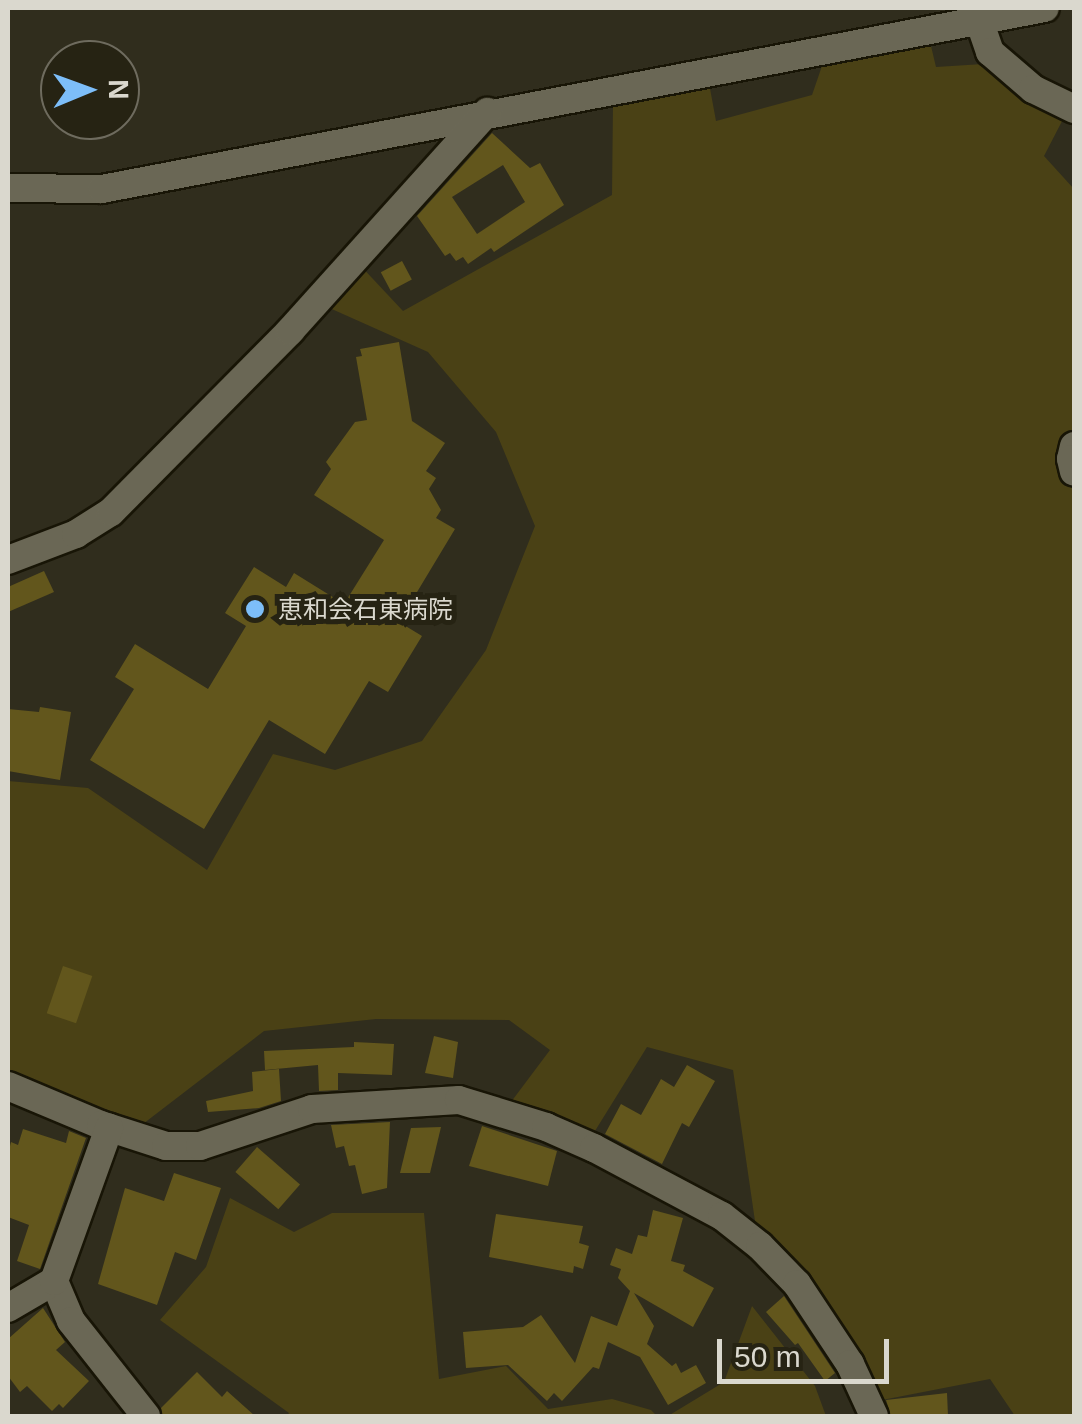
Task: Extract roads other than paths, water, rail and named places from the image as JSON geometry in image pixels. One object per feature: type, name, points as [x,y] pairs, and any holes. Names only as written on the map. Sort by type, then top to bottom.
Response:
[{"type":"street","points":[[8,188],[102,189],[487,112],[1045,8]]},
{"type":"street","points":[[979,20],[990,52],[1032,89],[1074,109]]},
{"type":"street","points":[[8,560],[76,534],[111,512],[290,331],[487,112]]},
{"type":"street","points":[[1074,446],[1070,459],[1074,472]]},
{"type":"street","points":[[8,1086],[109,1128],[166,1146],[200,1146],[312,1109],[459,1100],[546,1128],[594,1148],[722,1216],[760,1246],[797,1284],[840,1348],[874,1416]]},
{"type":"street","points":[[8,1308],[54,1281],[109,1128]]},
{"type":"street","points":[[54,1281],[70,1321],[146,1416]]},
{"type":"place","name":"恵和会石東病院","points":[[255,609]]}]
